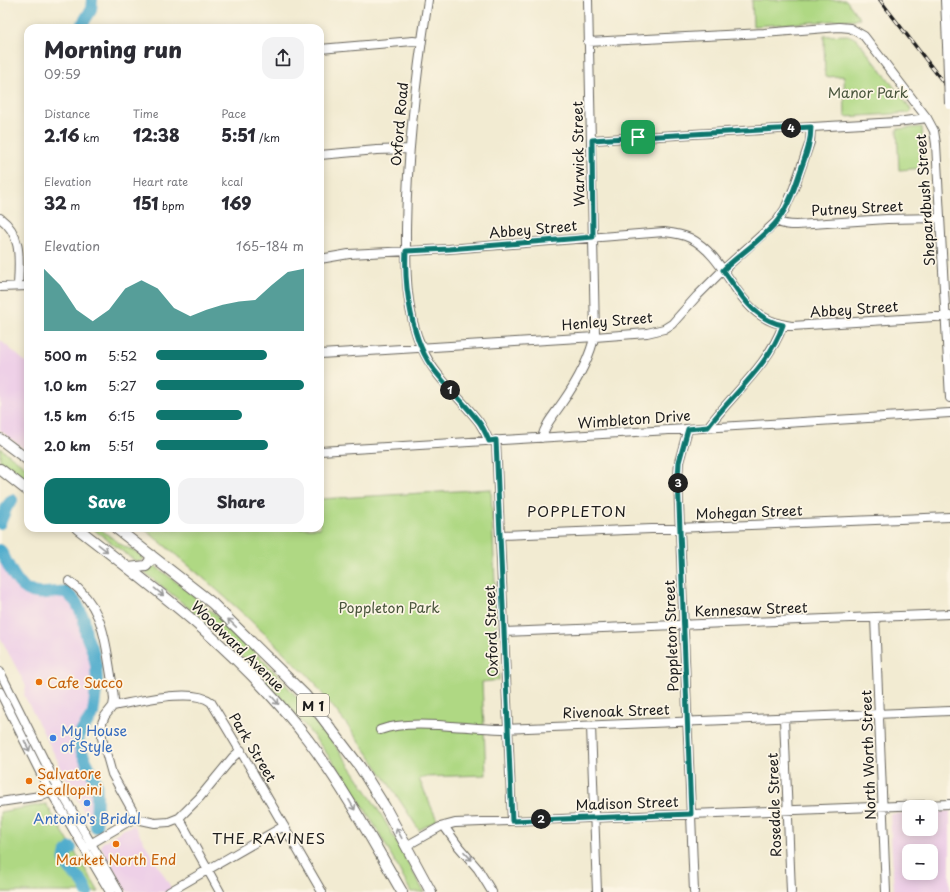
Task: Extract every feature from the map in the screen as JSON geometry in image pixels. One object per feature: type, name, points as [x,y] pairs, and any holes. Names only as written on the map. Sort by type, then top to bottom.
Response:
[{"type":"main road","points":[[946,0],[950,104]]},
{"type":"main road","points":[[0,439],[24,457]]},
{"type":"main road","points":[[0,469],[24,488]]},
{"type":"main road","name":"Woodward Avenue","points":[[82,532],[201,627],[237,660],[273,698],[307,739],[340,786],[402,892]]},
{"type":"main road","name":"Woodward Avenue","points":[[124,532],[212,603],[305,695],[360,766],[385,807],[431,892]]},
{"type":"main road","points":[[129,568],[146,566],[151,555]]},
{"type":"street","name":"Oxford Road","points":[[406,251],[409,150],[421,42],[428,0]]},
{"type":"street","name":"Warwick Street","points":[[542,438],[547,423],[562,403],[575,381],[589,353],[596,331],[588,0]]},
{"type":"street","name":"Shepardbush Street","points":[[588,42],[764,33],[839,27],[850,28],[864,36],[927,118],[933,127],[936,137],[940,218],[948,316],[950,398]]},
{"type":"street","points":[[324,49],[421,42]]},
{"type":"street","points":[[592,140],[897,122],[927,118]]},
{"type":"street","name":"Henley Street","points":[[324,354],[594,337],[647,333],[664,329],[672,324],[723,270],[777,221],[785,209],[794,188],[810,142],[811,127]]},
{"type":"street","points":[[324,155],[377,150],[409,150]]},
{"type":"street","points":[[0,218],[12,230],[16,240],[18,257],[18,286]]},
{"type":"street","name":"Putney Street","points":[[777,221],[787,225],[798,225],[887,219],[940,218]]},
{"type":"street","name":"Abbey Street","points":[[324,257],[349,254],[449,249],[664,232],[690,238],[703,247],[723,270],[740,296],[756,313],[772,322],[792,326],[948,316]]},
{"type":"street","name":"Oxford Street","points":[[406,251],[409,298],[414,326],[422,348],[433,369],[493,440],[500,535],[512,821]]},
{"type":"street","points":[[0,288],[24,286]]},
{"type":"street","points":[[708,427],[717,414],[770,352],[778,339],[783,325]]},
{"type":"street","name":"Wimbleton Drive","points":[[324,451],[950,413]]},
{"type":"street","name":"Poppleton Street","points":[[688,429],[678,470],[694,892]]},
{"type":"street","name":"Mohegan Street","points":[[500,535],[950,517]]},
{"type":"street","points":[[69,581],[81,590],[89,600],[96,612],[105,638],[114,706],[105,716],[102,723],[102,738],[108,764],[114,780],[136,817],[141,820],[155,823],[168,822],[179,818],[200,797],[233,757],[241,750]]},
{"type":"street","name":"Kennesaw Street","points":[[504,632],[950,614]]},
{"type":"street","name":"North Worth Street","points":[[875,617],[886,892]]},
{"type":"street","points":[[0,672],[18,707],[55,790]]},
{"type":"street","points":[[0,692],[87,846],[110,892]]},
{"type":"street","name":"Park Street","points":[[114,706],[162,697],[203,697],[211,702],[241,750],[322,892]]},
{"type":"street","points":[[10,711],[18,707]]},
{"type":"street","name":"Rivenoak Street","points":[[380,730],[391,726],[426,725],[508,729],[950,711]]},
{"type":"street","name":"Rosedale Street","points":[[784,718],[791,892]]},
{"type":"street","points":[[590,726],[597,892]]},
{"type":"street","points":[[0,802],[40,796],[55,790]]},
{"type":"street","name":"Madison Street","points":[[406,846],[444,826],[455,823],[950,804]]},
{"type":"street","points":[[87,846],[136,817]]},
{"type":"street","points":[[179,818],[220,892]]},
{"type":"street","points":[[169,892],[284,826]]},
{"type":"street","points":[[444,826],[459,847],[478,868],[492,892]]},
{"type":"street","points":[[87,846],[119,892]]},
{"type":"shaded area","points":[[0,340],[24,361],[24,449],[0,430]]},
{"type":"shaded area","points":[[0,550],[10,570],[23,588],[37,593],[66,592],[76,602],[84,619],[86,635],[94,655],[97,677],[93,714],[78,738],[97,792],[91,826],[24,695],[26,686],[0,637]]},
{"type":"shaded area","points":[[950,811],[950,892],[894,892],[890,814],[902,813],[902,836],[938,836],[938,812]]},
{"type":"shaded area","points":[[134,825],[173,892],[127,892],[101,847],[102,843],[122,830]]},
{"type":"green space","points":[[752,0],[846,0],[860,19],[753,26]]},
{"type":"green space","name":"Manor Park","points":[[848,35],[857,39],[910,108],[911,110],[909,113],[845,117],[844,76],[825,77],[824,36]]},
{"type":"green space","name":"Manor Park","points":[[922,127],[924,168],[899,170],[897,129]]},
{"type":"green space","points":[[0,448],[24,466],[24,480],[0,462]]},
{"type":"green space","name":"Poppleton Park","points":[[491,489],[499,680],[482,682],[486,775],[423,777],[419,779],[437,820],[419,830],[370,756],[344,720],[316,686],[317,685],[225,597],[148,532],[324,532],[324,499]]},
{"type":"green space","points":[[97,532],[104,532],[120,544],[140,554],[143,558],[142,561],[135,561]]},
{"type":"green space","points":[[152,564],[213,612],[242,639],[297,698],[322,728],[346,760],[375,804],[424,892],[411,892],[384,841],[362,804],[332,760],[284,701],[232,647],[145,573]]},
{"type":"green space","points":[[46,804],[99,892],[0,892],[0,812]]},
{"type":"waterway","points":[[82,24],[91,10],[92,0]]},
{"type":"waterway","points":[[0,523],[7,506],[12,500]]},
{"type":"waterway","points":[[0,550],[14,576],[24,587],[37,593],[66,592],[76,602],[84,619],[86,635],[93,652],[96,665],[97,683],[93,714],[78,738],[80,748],[96,782],[96,827]]},
{"type":"waterway","points":[[71,848],[66,853],[65,862],[83,883],[87,892]]},
{"type":"railway","points":[[880,0],[950,91]]},
{"type":"place","name":"Cafe Succo","points":[[39,682]]},
{"type":"place","name":"My House of Style","points":[[53,738]]},
{"type":"place","name":"Salvatore Scallopini","points":[[29,781]]},
{"type":"place","name":"Antonio's Bridal","points":[[87,803]]},
{"type":"place","name":"Market North End","points":[[116,844]]},
{"type":"district","name":"POPPLETON","points":[[577,510]]},
{"type":"district","name":"THE RAVINES","points":[[269,837]]},
{"type":"route","points":[[811,127],[810,142],[785,209],[773,225],[723,270],[740,296],[756,313],[772,322],[783,325],[778,339],[770,352],[743,386],[717,414],[708,427],[688,429],[679,462],[678,479],[691,814],[512,821],[496,440],[489,441],[481,424],[433,369],[422,348],[414,326],[409,298],[406,251],[449,249],[593,237],[592,140],[638,137],[811,127]]}]
